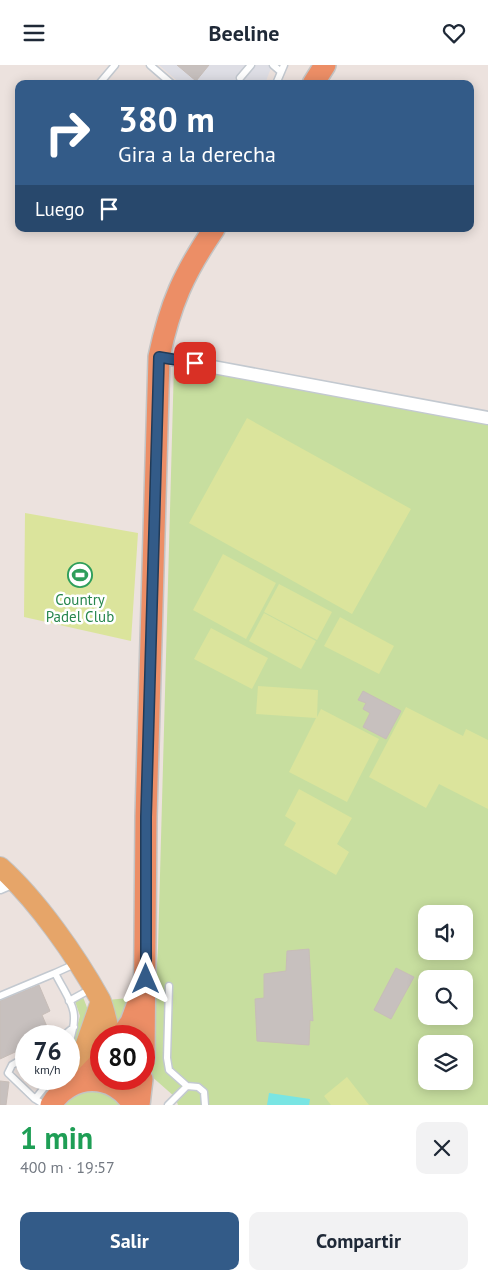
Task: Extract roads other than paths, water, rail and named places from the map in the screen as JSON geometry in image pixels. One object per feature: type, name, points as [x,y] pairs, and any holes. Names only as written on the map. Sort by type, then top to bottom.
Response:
[{"type":"highway","points":[[315,80],[325,65]]},
{"type":"highway","points":[[145,1025],[146,817],[159,357],[174,297],[193,259],[212,232]]},
{"type":"highway","points":[[129,1025],[142,993],[146,963]]},
{"type":"highway","points":[[80,1080],[90,1071]]},
{"type":"highway","points":[[80,1082],[98,1080],[111,1083],[131,1097]]},
{"type":"highway","points":[[43,1102],[56,1097],[66,1090]]},
{"type":"main road","points":[[5,879],[39,910],[96,994],[107,1025]]},
{"type":"main road","points":[[80,1072],[96,994]]},
{"type":"street","points":[[159,357],[488,419]]},
{"type":"lane","points":[[102,80],[115,65]]},
{"type":"lane","points":[[150,65],[167,80]]},
{"type":"lane","points":[[240,78],[251,65]]},
{"type":"lane","points":[[273,65],[280,71]]},
{"type":"lane","points":[[277,80],[284,65]]},
{"type":"lane","points":[[0,997],[76,963]]},
{"type":"lane","points":[[55,973],[76,1016],[75,1025]]},
{"type":"lane","points":[[169,986],[167,1058],[169,1070],[187,1086],[198,1087],[204,1092],[205,1105]]},
{"type":"lane","points":[[69,1001],[96,994]]},
{"type":"lane","points":[[15,1063],[8,1073],[15,1079]]},
{"type":"lane","points":[[168,1105],[187,1086]]},
{"type":"lane","points":[[29,1090],[45,1105]]},
{"type":"lane","points":[[43,1102],[47,1090]]},
{"type":"water","points":[[269,1093],[310,1099],[309,1105],[267,1105]]},
{"type":"place","name":"Country Padel Club","points":[[80,575]]}]
